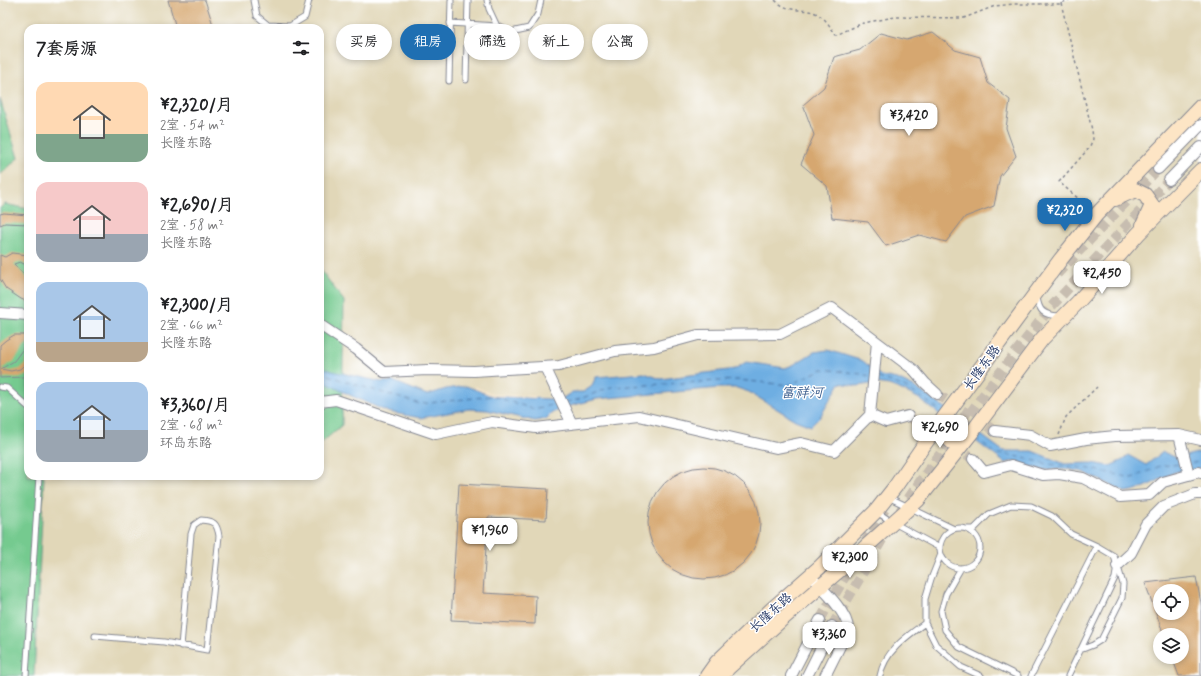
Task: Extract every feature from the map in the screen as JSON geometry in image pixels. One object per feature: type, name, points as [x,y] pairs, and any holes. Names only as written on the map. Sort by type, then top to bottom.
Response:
[{"type":"main road","name":"长隆东路","points":[[707,676],[717,662],[772,609],[810,576],[876,511],[888,497],[1060,259],[1096,214],[1201,106]]},
{"type":"main road","name":"长隆东路","points":[[722,676],[733,663],[861,552],[892,522],[918,500],[1042,339],[1078,302],[1138,234],[1201,170]]},
{"type":"main road","points":[[1107,202],[1135,190],[1145,195],[1152,205],[1138,234]]},
{"type":"main road","points":[[941,423],[944,435],[953,443],[964,442]]},
{"type":"street","points":[[1158,169],[1201,125]]},
{"type":"street","points":[[1169,180],[1201,146]]},
{"type":"street","points":[[324,328],[356,349],[384,372],[428,370],[474,371],[558,366],[615,350],[654,348],[698,335],[780,334],[832,308],[914,370],[937,394]]},
{"type":"street","points":[[0,314],[24,315]]},
{"type":"street","points":[[324,402],[336,400],[436,434],[492,422],[536,428],[639,416],[776,448],[801,443],[834,450],[870,415],[876,342]]},
{"type":"street","points":[[545,367],[572,424]]},
{"type":"street","points":[[870,415],[886,422],[908,416]]},
{"type":"street","points":[[995,431],[1030,435],[1050,446],[1086,438],[1115,436],[1179,435],[1201,440]]},
{"type":"street","points":[[1179,435],[1189,475]]},
{"type":"street","points":[[973,459],[984,472],[1011,465],[1043,475],[1059,474],[1083,478],[1120,497],[1149,495],[1163,482],[1199,472],[1201,473]]},
{"type":"street","points":[[1118,566],[1131,553],[1146,524],[1164,506],[1195,494],[1201,494]]},
{"type":"street","points":[[810,576],[842,612],[848,625],[848,630],[825,676]]},
{"type":"street","points":[[791,676],[820,620]]},
{"type":"street","points":[[807,676],[832,626]]},
{"type":"lane","points":[[254,0],[257,16],[267,24]]},
{"type":"lane","points":[[293,24],[305,17],[309,0]]},
{"type":"lane","points":[[450,24],[451,0]]},
{"type":"lane","points":[[468,0],[468,24]]},
{"type":"lane","points":[[487,0],[488,9],[497,24]]},
{"type":"lane","points":[[520,30],[529,28],[538,14],[541,0]]},
{"type":"lane","points":[[449,60],[449,81]]},
{"type":"lane","points":[[466,80],[467,60]]},
{"type":"lane","points":[[1046,279],[1036,296],[1038,308],[1047,315],[1059,316],[1069,310]]},
{"type":"lane","points":[[0,387],[7,388],[24,403]]},
{"type":"lane","points":[[26,676],[39,480]]},
{"type":"lane","points":[[888,497],[954,529]]},
{"type":"lane","points":[[967,529],[978,537],[980,551],[974,563],[961,568],[949,564],[944,560],[940,548],[944,536],[954,529],[974,528],[989,514],[1011,505],[1031,506],[1052,516],[1071,534],[1114,556],[1123,584],[1122,598],[1101,640],[1080,650]]},
{"type":"lane","points":[[876,511],[892,522],[940,548]]},
{"type":"lane","points":[[95,636],[164,642],[181,646],[207,650],[218,536],[217,527],[211,521],[202,520],[194,525],[191,534],[181,646]]},
{"type":"lane","points":[[1032,676],[1097,546]]},
{"type":"lane","points":[[942,554],[930,579],[925,599],[925,622],[936,645],[961,667],[981,676]]},
{"type":"lane","points":[[1068,676],[1115,578],[1118,566]]},
{"type":"lane","points":[[961,568],[946,594],[941,611],[945,630],[959,647],[1018,676]]},
{"type":"lane","points":[[880,676],[881,670],[890,653],[907,636],[925,622]]},
{"type":"path","points":[[775,0],[787,9],[819,14],[836,34],[863,23],[895,17],[964,18],[995,6],[1014,4],[1058,4],[1069,0]]},
{"type":"path","points":[[1061,3],[1093,139],[1089,148],[1059,182],[1096,214]]},
{"type":"path","points":[[1061,444],[1059,436],[1066,417],[1097,387]]},
{"type":"shaded area","points":[[0,0],[1201,0],[1201,676],[0,676]]},
{"type":"green space","points":[[0,99],[18,158],[0,175]]},
{"type":"green space","points":[[5,204],[24,208],[24,480],[44,480],[34,676],[0,676],[0,208]]},
{"type":"green space","points":[[324,274],[344,301],[342,425],[324,441]]},
{"type":"water","name":"富祥河","points":[[828,350],[863,361],[881,376],[897,379],[914,387],[1003,451],[1032,451],[1065,464],[1091,463],[1110,466],[1123,460],[1128,455],[1146,465],[1163,452],[1177,458],[1201,452],[1201,468],[1175,472],[1145,487],[1125,492],[1083,472],[1068,469],[1041,470],[1015,461],[1005,463],[918,398],[889,385],[876,383],[857,386],[840,383],[820,417],[811,426],[795,420],[749,392],[737,388],[720,388],[597,399],[562,408],[552,413],[546,419],[535,421],[487,410],[469,409],[421,418],[388,412],[324,382],[324,368],[332,371],[382,382],[393,381],[427,395],[446,389],[466,386],[493,396],[550,399],[563,398],[572,392],[583,392],[591,387],[596,377],[644,373],[661,379],[735,369],[746,362],[785,368],[793,365],[814,352]]},
{"type":"pier","points":[[475,386],[493,394],[535,396],[535,398],[493,396],[475,389]]},
{"type":"building","points":[[168,0],[205,0],[213,24],[175,24]]},
{"type":"building","points":[[933,32],[955,50],[980,57],[988,83],[1010,100],[1006,128],[1016,156],[1000,176],[994,206],[965,217],[946,242],[919,235],[886,246],[868,222],[832,218],[827,186],[801,164],[814,135],[803,105],[824,87],[834,57],[860,50],[881,33],[907,40]]},
{"type":"building","points":[[0,214],[24,215],[24,224],[5,223],[0,225]]},
{"type":"building","points":[[12,253],[24,254],[24,264],[20,262],[14,264],[24,275],[24,300],[6,289],[0,279],[0,255],[5,257]]},
{"type":"building","points":[[14,335],[24,335],[24,347],[14,361],[1,369],[11,371],[20,369],[24,365],[23,377],[0,378],[0,345]]},
{"type":"building","points":[[704,467],[725,471],[743,484],[756,502],[760,523],[756,544],[743,562],[725,575],[704,579],[683,575],[665,562],[652,544],[648,523],[652,502],[665,484],[683,471]]},
{"type":"building","points":[[459,484],[548,489],[546,520],[488,517],[483,593],[536,596],[535,624],[451,620]]},
{"type":"building","points":[[1196,577],[1201,603],[1201,676],[1179,676],[1175,664],[1189,664],[1189,628],[1161,628],[1159,620],[1189,620],[1189,584],[1153,584],[1153,605],[1145,583]]},
{"type":"ferry route","points":[[566,402],[577,400],[611,387],[737,380],[790,385],[822,369],[869,376]]},
{"type":"ferry route","points":[[324,374],[420,404],[493,396],[533,409],[557,404]]},
{"type":"ferry route","points":[[878,378],[904,387],[940,411]]},
{"type":"ferry route","points":[[950,419],[966,430]]},
{"type":"ferry route","points":[[976,438],[997,454],[1011,455],[1048,464],[1091,469],[1132,478],[1160,466],[1181,464]]},
{"type":"ferry route","points":[[1192,463],[1201,462]]},
{"type":"tunnel","points":[[1057,274],[1158,169]]},
{"type":"tunnel","points":[[900,511],[998,375],[1051,307],[1169,180]]},
{"type":"tunnel","points":[[937,394],[995,431]]},
{"type":"tunnel","points":[[908,416],[938,436]]},
{"type":"tunnel","points":[[954,446],[973,459]]},
{"type":"tunnel","points":[[864,544],[887,506]]},
{"type":"tunnel","points":[[832,626],[886,533]]},
{"type":"tunnel","points":[[820,620],[853,563]]}]
